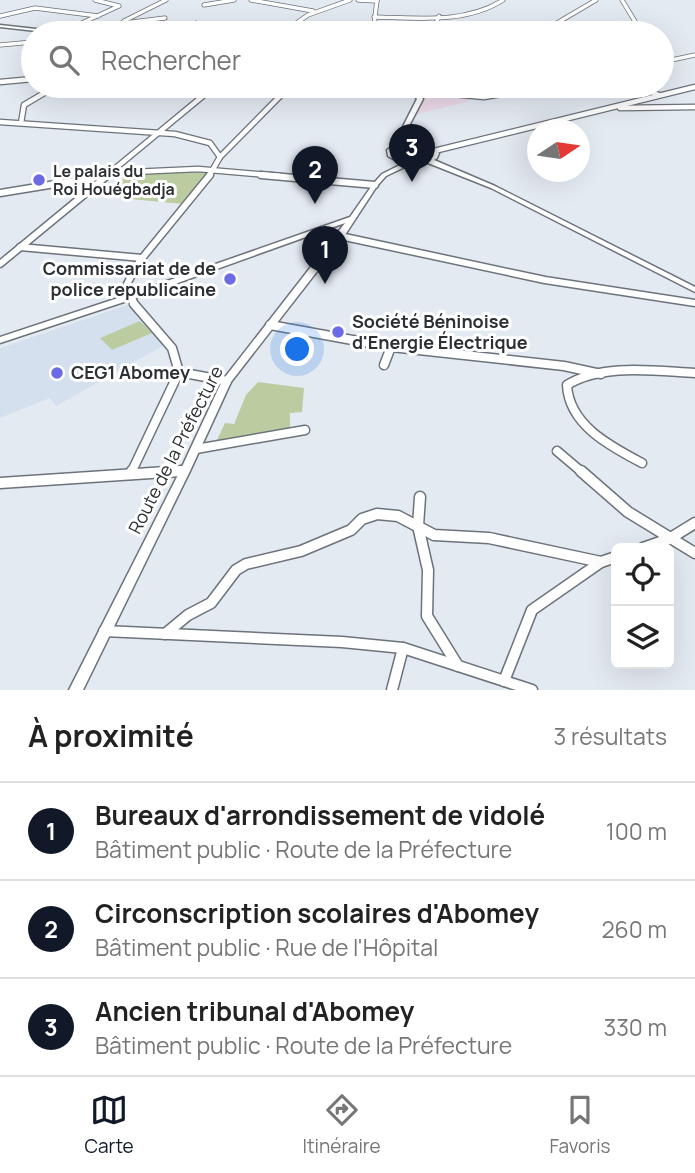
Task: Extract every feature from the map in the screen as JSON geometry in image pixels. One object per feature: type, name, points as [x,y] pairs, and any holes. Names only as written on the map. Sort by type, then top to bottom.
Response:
[{"type":"street","points":[[87,21],[120,6],[95,0]]},
{"type":"street","points":[[126,21],[166,0]]},
{"type":"street","points":[[204,5],[234,0]]},
{"type":"street","points":[[251,0],[300,10],[320,11]]},
{"type":"street","points":[[299,21],[308,15],[350,0]]},
{"type":"street","points":[[358,0],[377,1],[374,21]]},
{"type":"street","points":[[374,17],[439,16],[486,9],[503,0]]},
{"type":"street","points":[[560,21],[596,0]]},
{"type":"street","points":[[622,0],[626,2],[635,21]]},
{"type":"street","points":[[10,12],[17,7],[33,3]]},
{"type":"street","points":[[0,16],[35,8],[98,16]]},
{"type":"street","points":[[300,10],[308,15]]},
{"type":"street","points":[[437,21],[439,16]]},
{"type":"street","points":[[142,21],[165,18]]},
{"type":"street","points":[[0,26],[21,28]]},
{"type":"street","points":[[0,45],[21,44]]},
{"type":"street","points":[[674,59],[695,55]]},
{"type":"street","points":[[0,82],[21,80]]},
{"type":"street","points":[[674,92],[695,87]]},
{"type":"street","points":[[21,123],[24,105],[36,98]]},
{"type":"street","points":[[0,264],[201,98]]},
{"type":"street","points":[[131,474],[180,365],[169,345],[130,297],[127,284],[142,258],[214,170],[220,157],[278,98]]},
{"type":"street","points":[[396,146],[419,98]]},
{"type":"street","points":[[404,131],[419,144],[434,150],[648,98]]},
{"type":"street","points":[[606,108],[695,107]]},
{"type":"street","points":[[0,122],[160,133],[210,143],[220,157]]},
{"type":"street","points":[[396,146],[419,144]]},
{"type":"street","name":"Route de la Préfecture","points":[[384,175],[390,150],[396,146]]},
{"type":"street","points":[[430,161],[436,155],[434,150]]},
{"type":"street","points":[[390,155],[408,163],[430,161],[493,187],[695,290]]},
{"type":"street","name":"Route de la Préfecture","points":[[76,690],[227,381],[340,236],[375,185],[384,175],[408,163]]},
{"type":"street","points":[[0,193],[108,175],[177,168],[375,185]]},
{"type":"street","points":[[0,340],[350,219]]},
{"type":"street","points":[[340,236],[545,280],[695,303]]},
{"type":"street","points":[[20,247],[142,258]]},
{"type":"street","points":[[270,325],[391,347],[564,366],[601,374]]},
{"type":"street","points":[[384,365],[391,347]]},
{"type":"street","points":[[179,372],[227,381]]},
{"type":"street","points":[[642,463],[594,434],[567,396],[567,385],[572,380],[601,374],[695,373]]},
{"type":"street","points":[[196,449],[305,430]]},
{"type":"street","points":[[557,451],[628,512],[669,540],[695,553]]},
{"type":"street","points":[[0,483],[185,471]]},
{"type":"street","points":[[420,497],[418,526],[428,570],[428,616],[458,666]]},
{"type":"street","points":[[165,634],[188,615],[211,603],[236,570],[246,564],[301,551],[351,530],[362,519],[377,514],[398,516],[434,534],[489,538],[601,562]]},
{"type":"street","points":[[659,543],[669,540],[695,523]]},
{"type":"street","points":[[504,681],[532,610],[601,562],[611,559]]},
{"type":"street","points":[[104,631],[342,642],[403,648],[532,690]]},
{"type":"street","points":[[393,690],[403,648]]},
{"type":"shaded area","points":[[421,98],[470,98],[469,101],[413,115]]},
{"type":"shaded area","name":"CEG1 Abomey","points":[[130,304],[164,344],[161,347],[56,406],[50,398],[0,418],[0,348]]},
{"type":"green space","points":[[188,171],[208,173],[183,204],[120,198],[123,191],[115,190],[124,178],[116,177],[123,175]]},
{"type":"green space","points":[[140,321],[152,333],[112,350],[100,338]]},
{"type":"green space","points":[[258,382],[304,388],[302,412],[290,413],[290,430],[217,440],[225,423],[234,424],[246,395]]},
{"type":"place","name":"Le palais du Roi Houégbadja","points":[[39,180]]},
{"type":"place","name":"Ancien tribunal d'Abomey","points":[[412,182]]},
{"type":"place","name":"Circonscription scolaires d'Abomey","points":[[315,204]]},
{"type":"place","name":"Commissariat de de police republicaine","points":[[230,279]]},
{"type":"place","name":"Bureaux d'arrondissement de vidolé","points":[[325,284]]},
{"type":"place","name":"Société Béninoise d'Energie Électrique","points":[[338,332]]},
{"type":"place","name":"CEG1 Abomey","points":[[57,373]]}]
